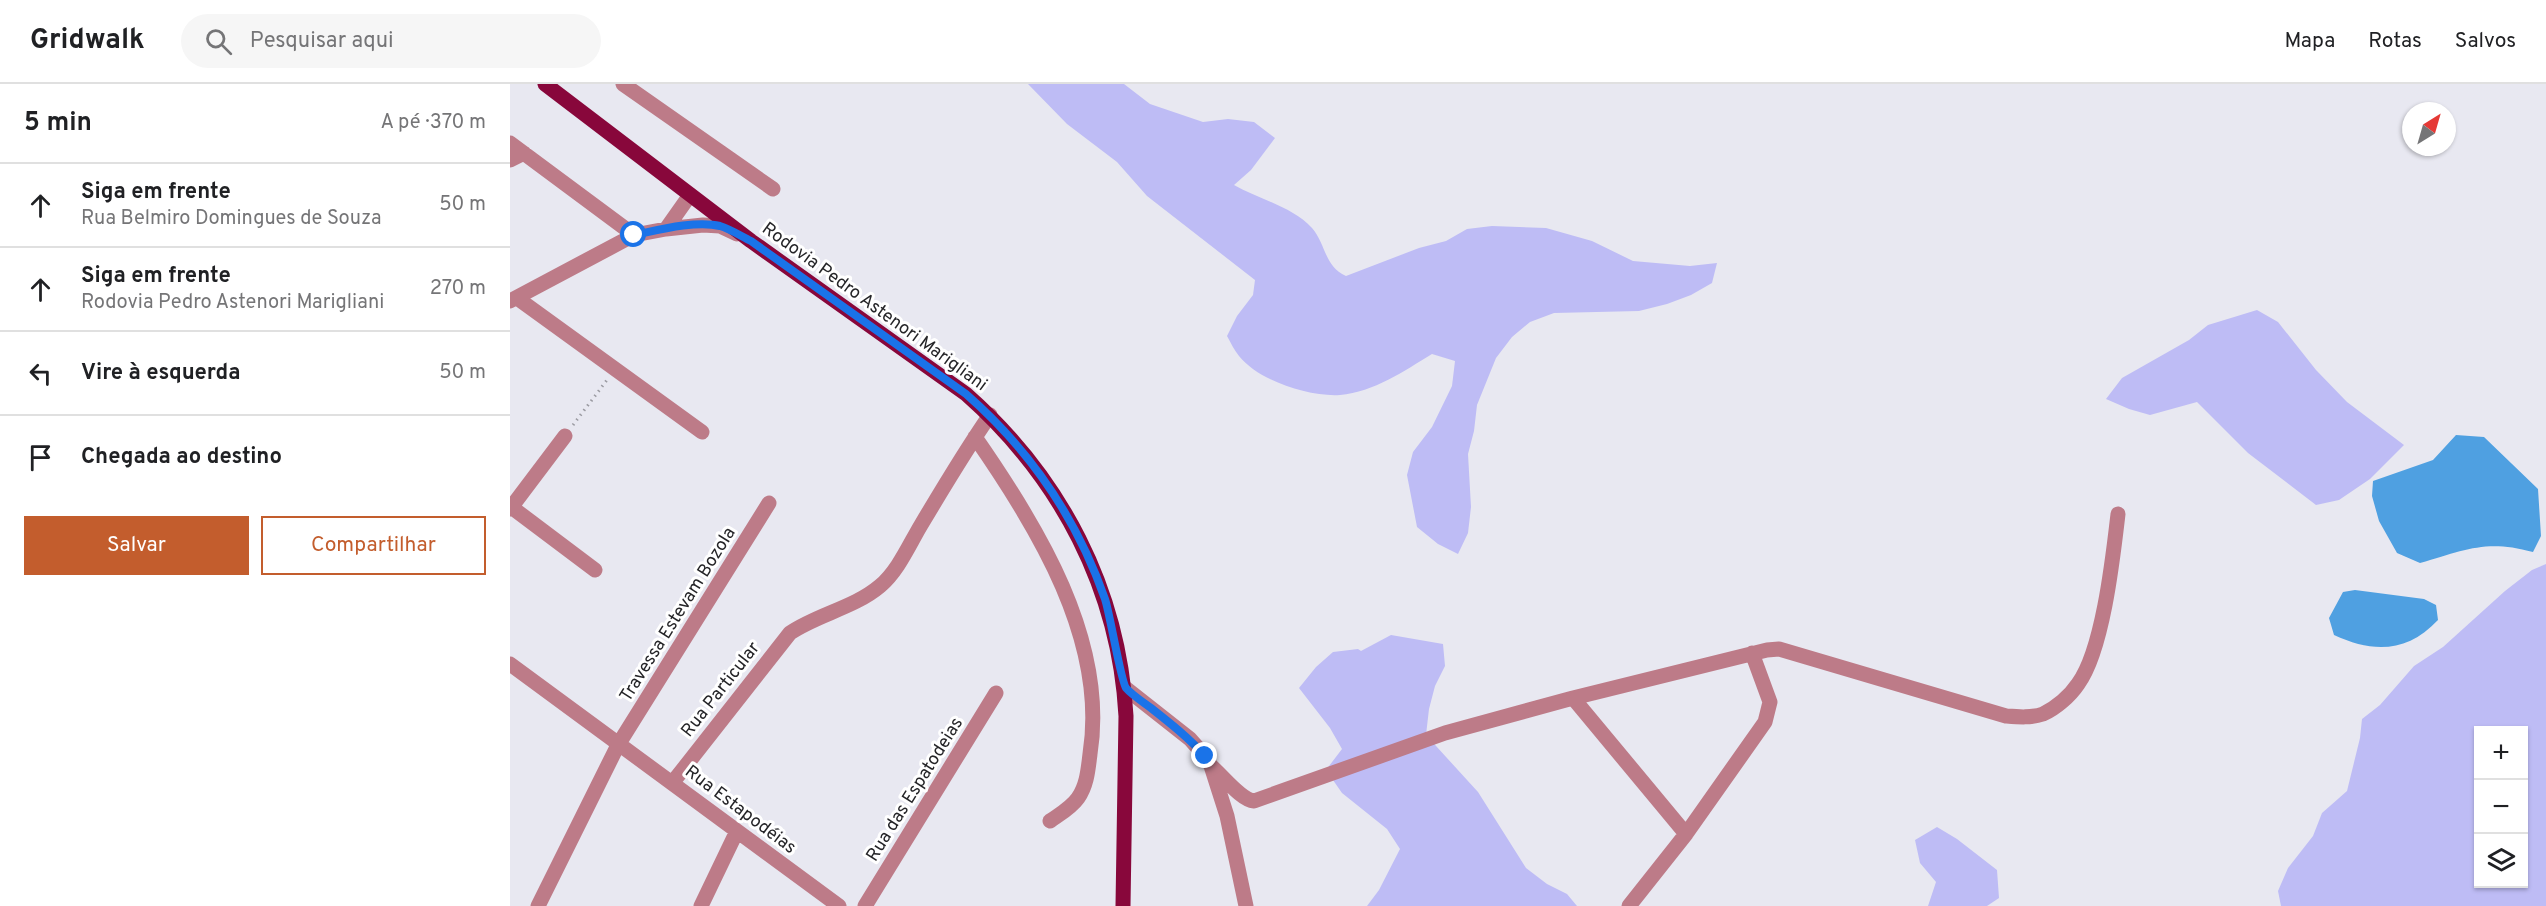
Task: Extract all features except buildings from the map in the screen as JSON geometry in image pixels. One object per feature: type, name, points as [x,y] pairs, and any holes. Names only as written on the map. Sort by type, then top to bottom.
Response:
[{"type":"main road","name":"Rodovia Pedro Astenori Marigliani","points":[[545,84],[751,241],[966,394],[990,415],[1024,452],[1059,502],[1088,554],[1106,602],[1124,687],[1126,716],[1123,906]]},
{"type":"street","points":[[623,84],[774,189]]},
{"type":"street","points":[[510,143],[517,157],[634,235]]},
{"type":"street","points":[[666,229],[690,195]]},
{"type":"street","points":[[702,432],[616,369],[513,299],[634,235],[703,225],[720,226],[751,241]]},
{"type":"street","name":"Rua Particular","points":[[673,782],[774,650],[790,633],[804,624],[868,596],[883,584],[900,561],[990,415]]},
{"type":"street","points":[[565,436],[511,507],[595,570]]},
{"type":"street","points":[[975,437],[1011,489],[1047,554],[1079,630],[1087,661],[1093,736],[1086,783],[1071,806],[1050,821]]},
{"type":"street","name":"Travessa Estevam Bozola","points":[[538,906],[618,745],[769,503]]},
{"type":"street","points":[[1124,687],[1190,739],[1241,796],[1254,801],[1445,733],[1573,698],[1752,653],[1779,649],[2006,716],[2027,717],[2042,714],[2068,696],[2085,673],[2093,651],[2108,585],[2118,514]]},
{"type":"street","points":[[1629,906],[1686,834],[1766,722],[1770,712],[1770,702],[1752,653]]},
{"type":"street","name":"Rua Estapodéias","points":[[510,664],[839,906]]},
{"type":"street","name":"Rua das Espatodeias","points":[[865,906],[996,693]]},
{"type":"street","points":[[1573,698],[1686,834]]},
{"type":"street","points":[[1212,766],[1227,816],[1246,906]]},
{"type":"street","points":[[701,906],[737,831]]},
{"type":"path","points":[[565,436],[616,369]]},
{"type":"shaded area","points":[[1028,84],[1124,84],[1150,104],[1203,122],[1228,119],[1254,122],[1275,138],[1251,170],[1234,185],[1286,209],[1304,221],[1317,234],[1333,267],[1346,276],[1419,248],[1446,241],[1467,229],[1492,226],[1546,228],[1592,241],[1633,261],[1690,266],[1717,263],[1712,283],[1691,295],[1639,311],[1554,313],[1530,322],[1512,337],[1496,358],[1477,405],[1468,454],[1471,507],[1468,533],[1458,554],[1438,544],[1417,527],[1407,475],[1413,452],[1432,427],[1452,386],[1455,361],[1432,354],[1377,385],[1340,395],[1314,393],[1285,386],[1259,373],[1239,356],[1227,336],[1237,316],[1253,295],[1255,280],[1147,196],[1117,162],[1067,124]]},
{"type":"shaded area","points":[[2257,310],[2278,322],[2316,370],[2347,402],[2404,445],[2370,479],[2339,500],[2316,505],[2248,453],[2197,402],[2150,415],[2106,399],[2122,378],[2189,340],[2208,325]]},
{"type":"shaded area","points":[[2456,435],[2484,437],[2538,489],[2541,536],[2533,552],[2502,546],[2488,546],[2463,550],[2420,563],[2397,553],[2379,521],[2372,496],[2373,481],[2433,460]]},
{"type":"shaded area","points":[[2546,564],[2546,906],[2281,906],[2278,891],[2288,868],[2313,836],[2322,813],[2347,791],[2360,738],[2362,719],[2380,705],[2414,666],[2443,647],[2532,570]]},
{"type":"shaded area","points":[[2355,590],[2424,599],[2436,605],[2438,620],[2414,639],[2402,644],[2376,647],[2348,641],[2334,635],[2329,618],[2343,592]]},
{"type":"shaded area","points":[[1391,635],[1443,644],[1445,666],[1435,686],[1426,735],[1478,792],[1526,868],[1547,884],[1567,894],[1577,906],[1367,906],[1379,890],[1400,849],[1387,829],[1342,793],[1326,770],[1342,749],[1330,728],[1299,688],[1316,667],[1333,652],[1358,649],[1361,651]]},
{"type":"shaded area","points":[[1937,827],[1957,839],[1997,870],[1999,898],[1987,906],[1928,906],[1936,882],[1920,863],[1915,840]]},
{"type":"route","points":[[634,235],[703,225],[720,226],[751,241],[966,394],[990,415],[1024,452],[1059,502],[1088,554],[1106,602],[1124,687],[1190,739],[1205,756]]}]
